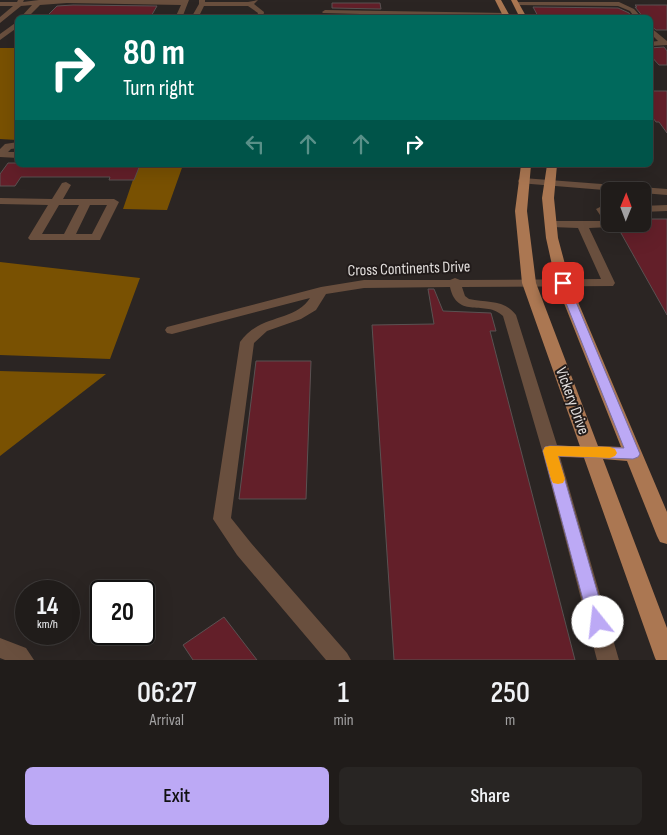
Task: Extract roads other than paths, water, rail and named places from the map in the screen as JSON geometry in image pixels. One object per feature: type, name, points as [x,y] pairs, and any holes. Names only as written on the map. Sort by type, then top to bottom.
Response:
[{"type":"main road","points":[[498,0],[507,15]]},
{"type":"main road","points":[[515,2],[522,15]]},
{"type":"main road","points":[[552,167],[548,198],[550,224],[563,283],[667,536]]},
{"type":"main road","name":"Vickery Drive","points":[[524,173],[521,211],[529,283],[667,658]]},
{"type":"main road","points":[[591,452],[633,454]]},
{"type":"street","points":[[0,4],[103,1],[185,2],[179,15]]},
{"type":"street","points":[[0,21],[20,2]]},
{"type":"street","points":[[196,15],[202,2],[252,2]]},
{"type":"street","points":[[326,2],[325,14],[493,15]]},
{"type":"street","points":[[616,2],[632,10],[636,15]]},
{"type":"street","points":[[0,38],[15,25]]},
{"type":"street","points":[[653,32],[664,43],[653,44]]},
{"type":"street","points":[[15,145],[8,146],[0,154],[15,155]]},
{"type":"street","points":[[524,173],[549,183],[667,192]]},
{"type":"street","points":[[66,185],[34,238],[68,238],[86,202]]},
{"type":"street","points":[[550,224],[601,223]]},
{"type":"street","name":"Cross Continents Drive","points":[[172,330],[321,291],[364,284],[455,282],[609,283],[582,224]]},
{"type":"street","points":[[455,282],[458,294],[464,301],[501,307],[509,315],[550,451],[608,660]]},
{"type":"street","points":[[321,291],[310,307],[296,316],[262,328],[247,342],[222,519],[244,549],[340,660]]},
{"type":"street","points":[[550,451],[591,452]]},
{"type":"street","points":[[0,648],[19,655],[23,660]]},
{"type":"lane","points":[[26,15],[40,2]]},
{"type":"lane","points":[[252,2],[261,12],[260,15]]},
{"type":"lane","points":[[515,2],[616,2]]},
{"type":"lane","points":[[0,201],[114,202],[96,238],[68,238]]},
{"type":"lane","points":[[651,209],[667,208]]}]
